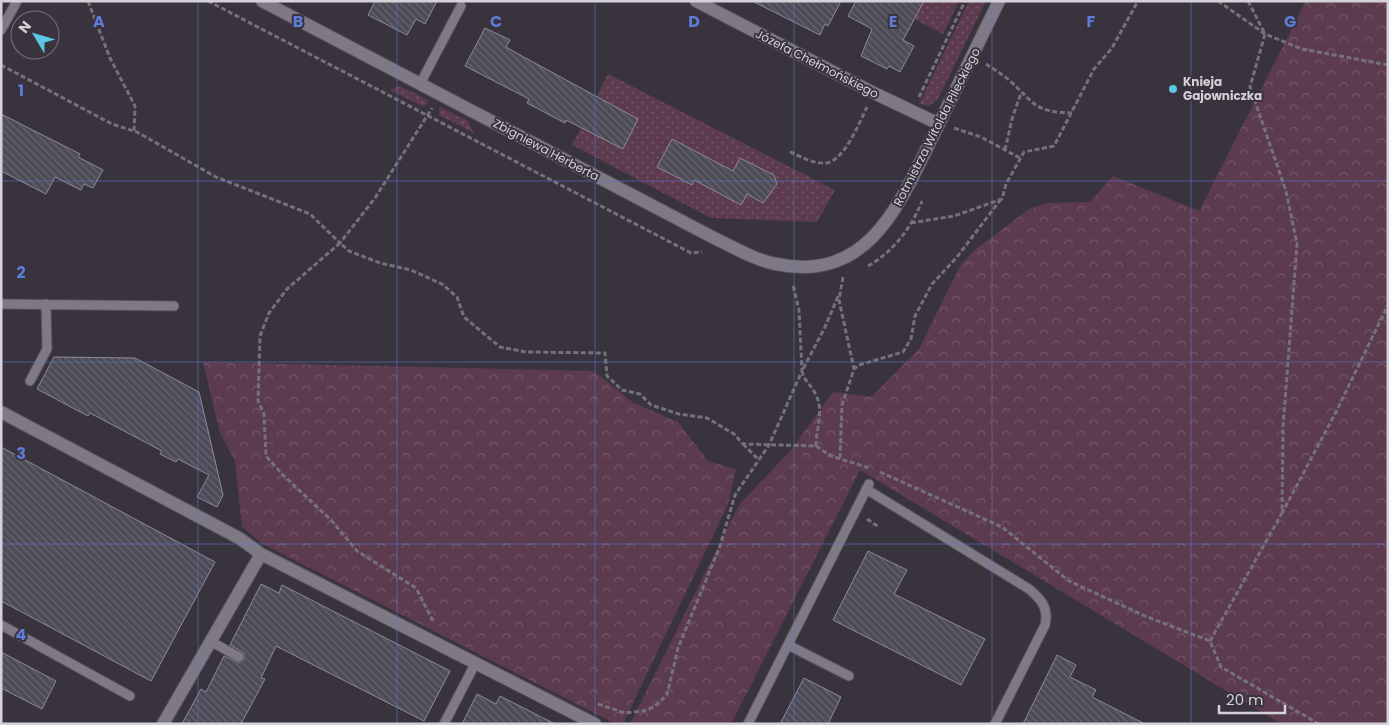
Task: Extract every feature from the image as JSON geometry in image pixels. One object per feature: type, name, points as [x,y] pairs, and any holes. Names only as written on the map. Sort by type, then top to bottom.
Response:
[{"type":"street","name":"Zbigniewa Herberta","points":[[262,1],[716,239],[759,259],[776,264],[799,267],[838,259]]},
{"type":"street","name":"Józefa Chełmońskiego","points":[[696,1],[874,94],[939,124]]},
{"type":"street","name":"Rotmistrza Witolda Pileckiego","points":[[838,259],[864,246],[884,227],[908,188],[999,1]]},
{"type":"street","points":[[1,412],[239,538],[260,554],[595,724]]},
{"type":"street","points":[[163,724],[260,554]]},
{"type":"lane","points":[[1,30],[17,1]]},
{"type":"lane","points":[[420,84],[461,6]]},
{"type":"lane","points":[[1,304],[174,306]]},
{"type":"lane","points":[[30,381],[47,349],[46,304]]},
{"type":"lane","points":[[748,724],[868,486],[1029,589],[1044,604],[1047,616],[1045,625],[995,724]]},
{"type":"lane","points":[[1,626],[130,696]]},
{"type":"lane","points":[[210,641],[240,656]]},
{"type":"lane","points":[[788,645],[849,676]]},
{"type":"lane","points":[[444,724],[475,664]]},
{"type":"path","points":[[88,1],[110,58],[135,106],[134,131]]},
{"type":"path","points":[[208,1],[692,253],[705,252]]},
{"type":"path","points":[[912,110],[965,1]]},
{"type":"path","points":[[854,369],[859,365],[903,352],[911,339],[915,316],[932,284],[957,257],[1002,199],[1006,184],[1024,152],[1054,146],[1094,69],[1112,48],[1138,1]]},
{"type":"path","points":[[1218,1],[1265,34],[1302,48],[1388,65]]},
{"type":"path","points":[[1248,1],[1265,34],[1250,87],[1286,191],[1297,244],[1283,427],[1282,513]]},
{"type":"path","points":[[971,58],[1008,80],[1032,104],[1050,113],[1072,113]]},
{"type":"path","points":[[1,65],[71,100],[112,124],[134,131],[190,160],[216,177],[310,214],[349,251],[380,263],[411,270],[442,284],[457,297],[464,317],[500,347],[526,352],[605,353]]},
{"type":"path","points":[[1005,150],[1012,119],[1021,93]]},
{"type":"path","points":[[790,152],[824,164],[835,161],[846,148],[874,94]]},
{"type":"path","points":[[428,116],[375,198],[340,243],[287,289],[269,313],[260,336],[258,401],[264,414],[266,456],[283,475],[331,520],[356,551],[416,588],[421,595],[427,613],[438,626]]},
{"type":"path","points":[[954,127],[981,136],[1020,158]]},
{"type":"path","points":[[911,223],[954,216],[1002,199]]},
{"type":"path","points":[[835,280],[851,275]]},
{"type":"path","points":[[593,702],[626,713],[654,707],[667,695],[678,648],[720,546],[732,503],[769,445],[802,371],[825,327],[839,294],[843,277]]},
{"type":"path","points":[[788,285],[801,284]]},
{"type":"path","points":[[793,285],[799,310],[802,371],[804,378],[817,395],[820,410],[816,432],[816,446]]},
{"type":"path","points":[[839,294],[854,369],[842,405],[840,458]]},
{"type":"path","points":[[1319,724],[1221,667],[1210,641],[1336,412],[1388,305]]},
{"type":"path","points":[[743,444],[759,460]]},
{"type":"green space","points":[[880,1],[959,1],[943,34]]},
{"type":"green space","points":[[969,1],[986,1],[938,99],[929,106],[919,104]]},
{"type":"green space","points":[[1306,1],[1388,1],[1388,724],[1281,724],[860,470],[731,724],[630,724],[739,505],[791,450],[833,392],[871,397],[919,349],[961,264],[976,249],[1029,209],[1047,203],[1090,202],[1113,176],[1199,211]]},
{"type":"green space","points":[[608,74],[835,190],[817,222],[711,218],[572,145]]},
{"type":"green space","points":[[400,86],[428,100],[426,105],[422,106],[390,90]]},
{"type":"green space","points":[[440,107],[468,121],[474,133],[439,115]]},
{"type":"green space","points":[[203,362],[594,371],[632,402],[678,422],[708,461],[736,469],[728,504],[623,724],[616,724],[261,543],[242,527],[235,461],[220,433]]},
{"type":"building","points":[[375,1],[437,1],[425,24],[416,19],[407,35],[368,15]]},
{"type":"building","points":[[752,1],[841,1],[828,26],[825,24],[820,35]]},
{"type":"building","points":[[856,1],[924,1],[903,40],[914,46],[900,72],[889,66],[887,69],[861,56],[872,29],[848,16]]},
{"type":"building","points":[[485,28],[510,40],[506,47],[638,119],[623,149],[566,120],[565,123],[527,103],[529,99],[465,66]]},
{"type":"building","points":[[1,114],[80,154],[78,157],[103,170],[93,188],[84,184],[81,190],[55,177],[46,194],[1,171]]},
{"type":"building","points":[[672,139],[733,171],[740,158],[774,175],[777,184],[763,203],[747,194],[741,205],[694,180],[692,185],[657,167]]},
{"type":"building","points":[[54,357],[135,358],[199,392],[223,495],[217,507],[197,497],[209,475],[178,459],[176,462],[160,454],[162,451],[90,413],[88,416],[37,389]]},
{"type":"building","points":[[1,447],[215,562],[151,681],[1,601]]},
{"type":"building","points":[[868,551],[907,570],[894,594],[985,639],[961,685],[833,620]]},
{"type":"building","points":[[261,584],[279,593],[282,585],[450,671],[424,721],[276,646],[261,678],[265,679],[241,724],[182,724],[201,689],[206,692],[224,656],[239,663],[244,660],[244,653],[230,645]]},
{"type":"building","points":[[1,652],[56,681],[42,709],[1,688]]},
{"type":"building","points":[[1057,655],[1076,665],[1070,677],[1096,690],[1092,697],[1145,724],[1023,724]]},
{"type":"building","points":[[804,678],[841,697],[828,724],[780,724]]},
{"type":"building","points":[[477,694],[496,704],[500,696],[555,724],[462,724]]},
{"type":"place","name":"Knieja Gajowniczka","points":[[1173,89]]}]
